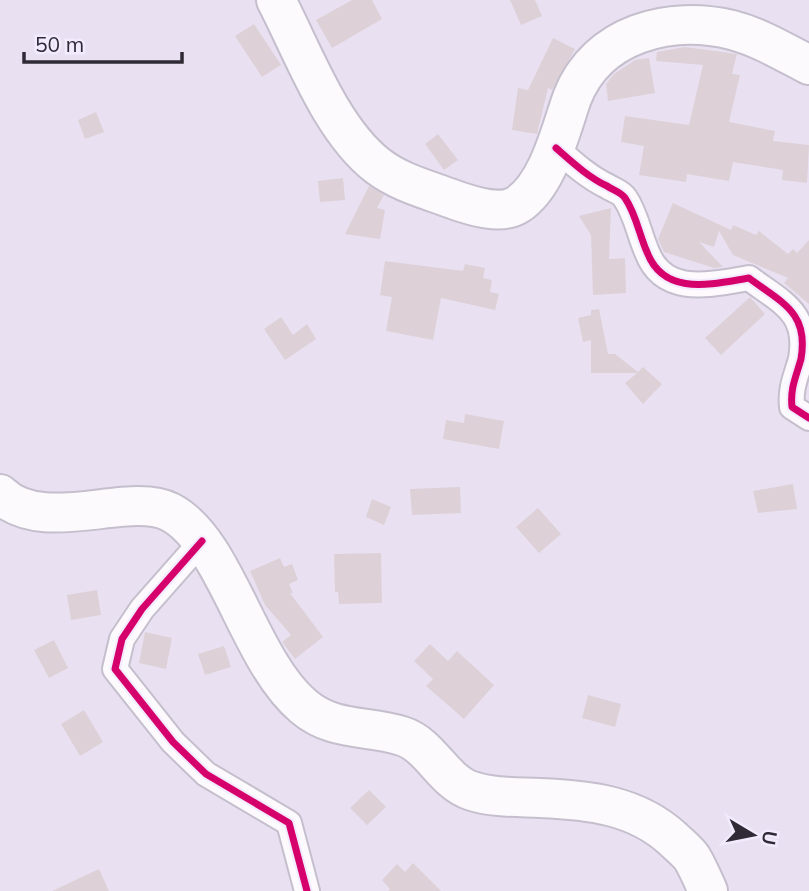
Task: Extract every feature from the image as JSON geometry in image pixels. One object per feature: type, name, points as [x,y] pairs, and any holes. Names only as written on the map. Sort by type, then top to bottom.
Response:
[{"type":"main road","points":[[275,0],[337,118],[364,152],[392,175],[468,205],[498,209],[517,205],[535,186],[555,148],[580,80],[595,60],[635,34],[669,24],[731,30],[765,42],[809,65]]},
{"type":"main road","points":[[0,494],[6,499],[42,512],[69,513],[135,508],[169,512],[202,541],[272,673],[303,706],[328,724],[405,737],[428,753],[449,777],[471,791],[502,796],[570,799],[610,805],[642,815],[691,855],[708,891]]},
{"type":"street","points":[[555,148],[599,183],[623,194],[636,219],[648,255],[659,272],[674,282],[699,286],[749,278],[798,316],[806,333],[790,388],[792,407],[809,418]]},
{"type":"street","points":[[202,541],[142,609],[122,639],[115,669],[173,742],[206,774],[289,823],[307,891]]},
{"type":"building","points":[[352,0],[372,0],[382,19],[332,48],[316,20]]},
{"type":"building","points":[[510,0],[535,0],[542,16],[521,25]]},
{"type":"building","points":[[254,24],[281,65],[262,77],[235,36]]},
{"type":"building","points":[[553,38],[575,49],[552,90],[548,88],[537,134],[512,130],[518,88],[528,90]]},
{"type":"building","points":[[685,47],[737,54],[732,74],[740,75],[729,122],[775,131],[773,141],[809,145],[807,183],[782,180],[783,170],[733,162],[729,181],[687,174],[686,182],[639,175],[644,146],[621,142],[625,116],[689,125],[703,65],[656,61],[657,52]]},
{"type":"building","points":[[649,58],[655,93],[608,101],[606,84],[614,74],[635,60]]},
{"type":"building","points":[[96,112],[104,132],[85,139],[78,120]]},
{"type":"building","points":[[438,134],[458,160],[444,170],[425,144]]},
{"type":"building","points":[[343,178],[345,200],[320,202],[318,181]]},
{"type":"building","points":[[369,186],[384,195],[377,208],[385,210],[380,239],[345,234]]},
{"type":"building","points":[[673,203],[731,230],[733,225],[756,235],[759,231],[788,254],[793,249],[797,253],[809,240],[809,304],[784,283],[788,278],[733,255],[719,231],[714,247],[699,242],[723,267],[714,268],[664,252],[658,239]]},
{"type":"building","points":[[611,208],[609,259],[625,258],[626,293],[593,295],[591,235],[579,216]]},
{"type":"building","points":[[385,261],[463,271],[465,264],[485,268],[483,278],[492,280],[490,292],[499,294],[495,310],[441,298],[433,340],[386,331],[392,297],[380,295]]},
{"type":"building","points":[[750,297],[765,314],[721,355],[705,338]]},
{"type":"building","points":[[599,309],[608,354],[615,354],[638,372],[643,367],[662,384],[643,404],[625,383],[637,373],[591,373],[591,340],[583,342],[578,318],[591,315],[591,310]]},
{"type":"building","points":[[281,317],[293,335],[307,324],[316,339],[285,360],[264,329]]},
{"type":"building","points":[[465,414],[504,421],[499,449],[443,439],[446,420],[464,423]]},
{"type":"building","points":[[793,484],[797,509],[758,513],[753,491]]},
{"type":"building","points":[[460,487],[461,513],[412,515],[410,489]]},
{"type":"building","points":[[372,499],[391,507],[384,525],[366,517]]},
{"type":"building","points":[[538,508],[561,534],[539,553],[516,527]]},
{"type":"building","points":[[381,553],[382,603],[339,604],[338,592],[335,592],[334,554]]},
{"type":"building","points":[[280,558],[284,567],[292,564],[298,580],[289,584],[293,593],[290,593],[323,637],[295,659],[282,642],[291,635],[265,605],[250,571]]},
{"type":"building","points":[[97,590],[101,615],[71,620],[67,595]]},
{"type":"building","points":[[145,632],[172,638],[166,669],[139,663]]},
{"type":"building","points":[[54,640],[68,668],[49,678],[34,650]]},
{"type":"building","points":[[430,644],[448,661],[457,651],[494,685],[464,719],[426,686],[433,679],[414,661]]},
{"type":"building","points":[[224,646],[231,667],[205,675],[198,654]]},
{"type":"building","points":[[588,695],[621,704],[615,727],[582,718]]},
{"type":"building","points":[[84,710],[103,742],[80,756],[61,724]]},
{"type":"building","points":[[369,790],[386,807],[367,825],[350,808]]},
{"type":"building","points":[[413,863],[441,891],[388,891],[390,889],[382,880],[397,864],[405,872]]},
{"type":"building","points":[[99,869],[109,891],[52,891]]},
{"type":"cycle path","points":[[556,148],[587,174],[623,196],[629,204],[647,252],[665,276],[690,284],[749,278],[790,310],[797,319],[802,343],[792,407],[809,418]]},
{"type":"cycle path","points":[[202,541],[142,609],[122,639],[115,669],[173,742],[206,774],[289,823],[307,891]]}]
